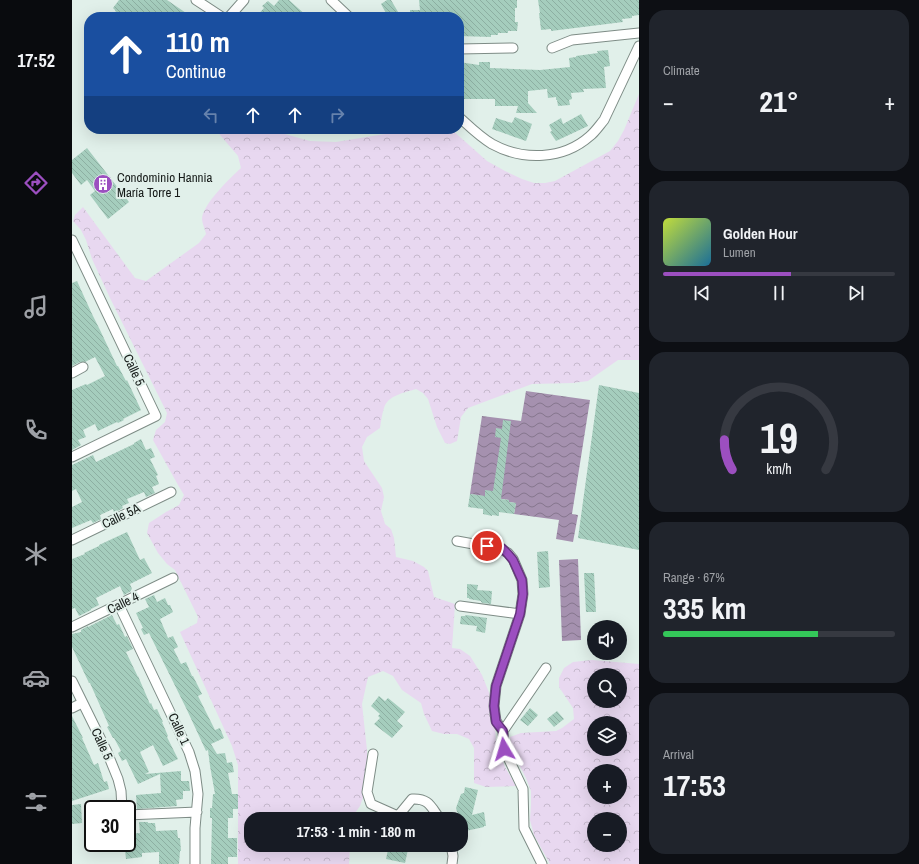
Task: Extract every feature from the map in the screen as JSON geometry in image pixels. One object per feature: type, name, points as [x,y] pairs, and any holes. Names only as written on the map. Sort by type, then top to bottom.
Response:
[{"type":"street","points":[[196,0],[214,12]]},
{"type":"street","points":[[233,12],[244,0]]},
{"type":"street","points":[[331,0],[344,12]]},
{"type":"street","points":[[552,48],[572,40],[639,33]]},
{"type":"street","points":[[464,122],[480,136],[492,144],[516,153],[531,156],[550,155],[578,145],[596,131],[604,120],[639,46]]},
{"type":"street","points":[[464,49],[513,48]]},
{"type":"street","name":"Calle 5","points":[[72,240],[156,416],[72,457]]},
{"type":"street","points":[[72,373],[83,367]]},
{"type":"street","name":"Calle 5A","points":[[72,540],[171,492]]},
{"type":"street","points":[[457,541],[502,548],[513,560],[522,580],[523,594],[520,614],[496,686],[494,706],[496,722],[503,731],[504,749],[522,789],[524,828],[542,864]]},
{"type":"street","name":"Calle 4","points":[[72,627],[173,578]]},
{"type":"street","name":"Calle 1","points":[[119,605],[189,752],[195,770],[198,794],[195,828],[196,864]]},
{"type":"street","points":[[460,606],[520,614]]},
{"type":"street","points":[[503,731],[546,668]]},
{"type":"street","name":"Calle 5","points":[[72,681],[118,779],[122,800]]},
{"type":"street","points":[[72,708],[82,703]]},
{"type":"street","points":[[373,754],[367,792],[371,804],[389,812]]},
{"type":"street","points":[[401,812],[412,799],[420,798],[427,801],[435,812]]},
{"type":"street","points":[[136,815],[197,812]]},
{"type":"street","points":[[452,852],[452,864]]},
{"type":"green space","points":[[639,94],[639,360],[618,360],[588,381],[532,384],[468,408],[461,417],[457,441],[450,444],[445,443],[437,427],[428,399],[423,393],[416,389],[402,393],[393,397],[386,404],[380,428],[367,437],[362,447],[364,461],[382,488],[384,497],[381,511],[385,524],[391,529],[394,538],[396,557],[413,561],[424,567],[428,571],[434,597],[455,604],[452,648],[460,649],[470,656],[482,675],[490,695],[491,713],[495,728],[496,743],[505,767],[516,786],[486,787],[474,783],[474,748],[469,739],[457,734],[444,734],[432,731],[424,714],[421,703],[402,690],[393,676],[383,671],[368,677],[362,704],[367,750],[367,786],[360,806],[356,812],[244,812],[244,852],[350,852],[349,864],[238,864],[238,765],[232,746],[180,632],[197,623],[198,617],[175,570],[167,564],[158,553],[147,533],[149,523],[179,505],[184,495],[153,440],[156,430],[165,422],[167,413],[110,298],[92,259],[86,240],[81,230],[73,221],[75,215],[83,207],[135,278],[146,281],[199,243],[206,234],[202,218],[207,205],[218,191],[241,168],[238,156],[219,134],[285,134],[310,141],[336,142],[385,134],[457,134],[487,161],[522,179],[534,183],[555,181],[610,151],[618,141]]},
{"type":"green space","points":[[592,660],[639,664],[639,864],[550,864],[534,835],[530,820],[531,791],[512,751],[510,737],[521,733],[556,731],[574,719],[573,708],[559,687],[559,678],[564,668],[573,662]]},
{"type":"water","points":[[526,391],[590,400],[572,514],[578,515],[573,542],[556,539],[559,520],[514,514],[516,503],[509,502],[509,500],[470,494],[482,416],[521,421]]},
{"type":"water","points":[[578,559],[581,640],[562,641],[559,560]]},
{"type":"building","points":[[119,0],[167,0],[185,12],[116,12],[113,8]]},
{"type":"building","points":[[279,0],[289,0],[302,12],[260,12],[264,8],[262,6],[268,1],[274,6]]},
{"type":"building","points":[[387,0],[391,0],[398,12],[385,12],[381,4]]},
{"type":"building","points":[[419,0],[517,0],[517,8],[515,8],[515,22],[518,22],[517,31],[498,33],[498,35],[491,35],[491,37],[464,36],[464,12],[410,12],[410,10],[420,10]]},
{"type":"building","points":[[538,0],[639,0],[639,15],[632,16],[632,18],[622,19],[623,22],[551,31],[551,29],[541,30]]},
{"type":"building","points":[[608,50],[610,66],[604,67],[606,88],[583,89],[584,92],[571,93],[572,99],[569,100],[570,105],[558,106],[556,97],[548,98],[547,89],[528,91],[528,103],[537,113],[516,113],[518,106],[495,106],[495,99],[464,99],[464,63],[479,65],[479,62],[490,62],[490,68],[540,70],[570,67],[569,58],[598,53],[597,51]]},
{"type":"building","points":[[581,114],[588,126],[556,141],[550,132],[552,131],[549,125],[561,118],[563,124]]},
{"type":"building","points":[[515,117],[532,124],[526,141],[492,129],[496,118],[512,123]]},
{"type":"building","name":"Condominio Hannia María Torre 1","points":[[87,148],[129,202],[108,219],[90,195],[95,191],[87,180],[81,185],[72,173],[72,160]]},
{"type":"building","points":[[77,281],[117,366],[126,381],[127,380],[141,410],[118,423],[117,422],[98,431],[95,424],[83,430],[86,437],[78,440],[81,445],[72,450],[72,390],[86,384],[87,385],[105,376],[95,357],[72,366],[72,283]]},
{"type":"building","points":[[599,385],[639,393],[639,550],[578,538]]},
{"type":"building","points":[[503,420],[511,421],[501,499],[516,503],[514,514],[499,512],[499,516],[492,516],[483,514],[483,509],[468,507],[470,494],[485,496],[485,490],[493,491],[501,438],[495,437],[496,428],[502,429]]},
{"type":"building","points":[[141,439],[146,450],[151,448],[155,457],[150,459],[158,475],[156,476],[159,484],[152,487],[155,493],[146,497],[144,492],[127,499],[129,503],[122,506],[123,508],[114,513],[113,509],[100,515],[101,519],[93,523],[91,520],[72,528],[72,507],[82,502],[76,489],[72,491],[72,465],[93,455],[96,462],[134,444]]},
{"type":"building","points":[[127,532],[140,560],[144,558],[152,573],[130,584],[132,589],[131,591],[124,595],[120,586],[96,598],[99,605],[79,616],[75,608],[72,609],[72,559],[85,554],[84,553],[99,545]]},
{"type":"building","points":[[548,551],[550,587],[539,588],[537,552]]},
{"type":"building","points":[[584,573],[594,573],[596,612],[586,612]]},
{"type":"building","points":[[467,584],[478,585],[477,590],[492,591],[491,604],[467,598]]},
{"type":"building","points":[[154,595],[157,602],[165,598],[168,605],[170,605],[173,612],[160,619],[168,638],[173,636],[178,647],[174,650],[181,664],[186,662],[202,694],[198,696],[215,730],[220,728],[224,738],[211,744],[217,754],[225,753],[227,763],[232,762],[234,772],[228,773],[232,794],[238,794],[238,809],[233,809],[233,818],[228,818],[228,838],[237,838],[237,857],[228,857],[228,864],[211,864],[212,818],[210,818],[210,808],[212,808],[213,794],[215,794],[208,750],[206,751],[149,633],[144,635],[141,629],[143,628],[136,613],[149,607],[145,599]]},
{"type":"building","points":[[112,615],[117,625],[119,624],[125,637],[127,636],[133,649],[126,652],[150,704],[151,703],[154,710],[157,709],[168,736],[167,737],[178,759],[163,766],[153,745],[140,752],[149,772],[145,774],[181,771],[181,781],[189,781],[190,791],[183,791],[183,799],[176,800],[177,806],[137,809],[136,795],[161,793],[160,774],[138,784],[126,759],[122,761],[118,753],[121,751],[107,727],[109,726],[72,647],[72,634],[81,632],[81,630],[88,626]]},
{"type":"building","points":[[466,615],[487,618],[485,633],[476,631],[477,626],[460,624],[461,616]]},
{"type":"building","points":[[379,696],[385,701],[388,698],[405,712],[397,721],[403,726],[392,738],[374,724],[380,718],[378,716],[380,714],[371,706]]},
{"type":"building","points":[[530,708],[538,715],[528,726],[520,720]]},
{"type":"building","points":[[557,711],[564,719],[554,727],[547,719]]},
{"type":"building","points":[[72,716],[94,765],[98,763],[104,782],[107,781],[109,789],[72,801]]},
{"type":"building","points":[[465,787],[478,790],[472,815],[484,812],[486,826],[468,830],[468,812],[457,812],[456,808],[461,794],[464,793]]},
{"type":"building","points":[[81,804],[82,823],[72,824],[72,805]]},
{"type":"building","points":[[139,822],[155,823],[156,831],[177,830],[178,838],[180,838],[181,851],[179,864],[159,864],[159,852],[142,853],[142,857],[126,859],[125,852],[136,852],[136,833],[140,833]]},
{"type":"building","points":[[388,852],[407,852],[405,863],[386,859]]},
{"type":"place","name":"Condominio Hannia María Torre 1","points":[[103,184]]},
{"type":"route","points":[[487,546],[502,548],[513,560],[522,580],[523,594],[520,614],[496,686],[494,706],[496,722],[503,731],[504,749]]}]
